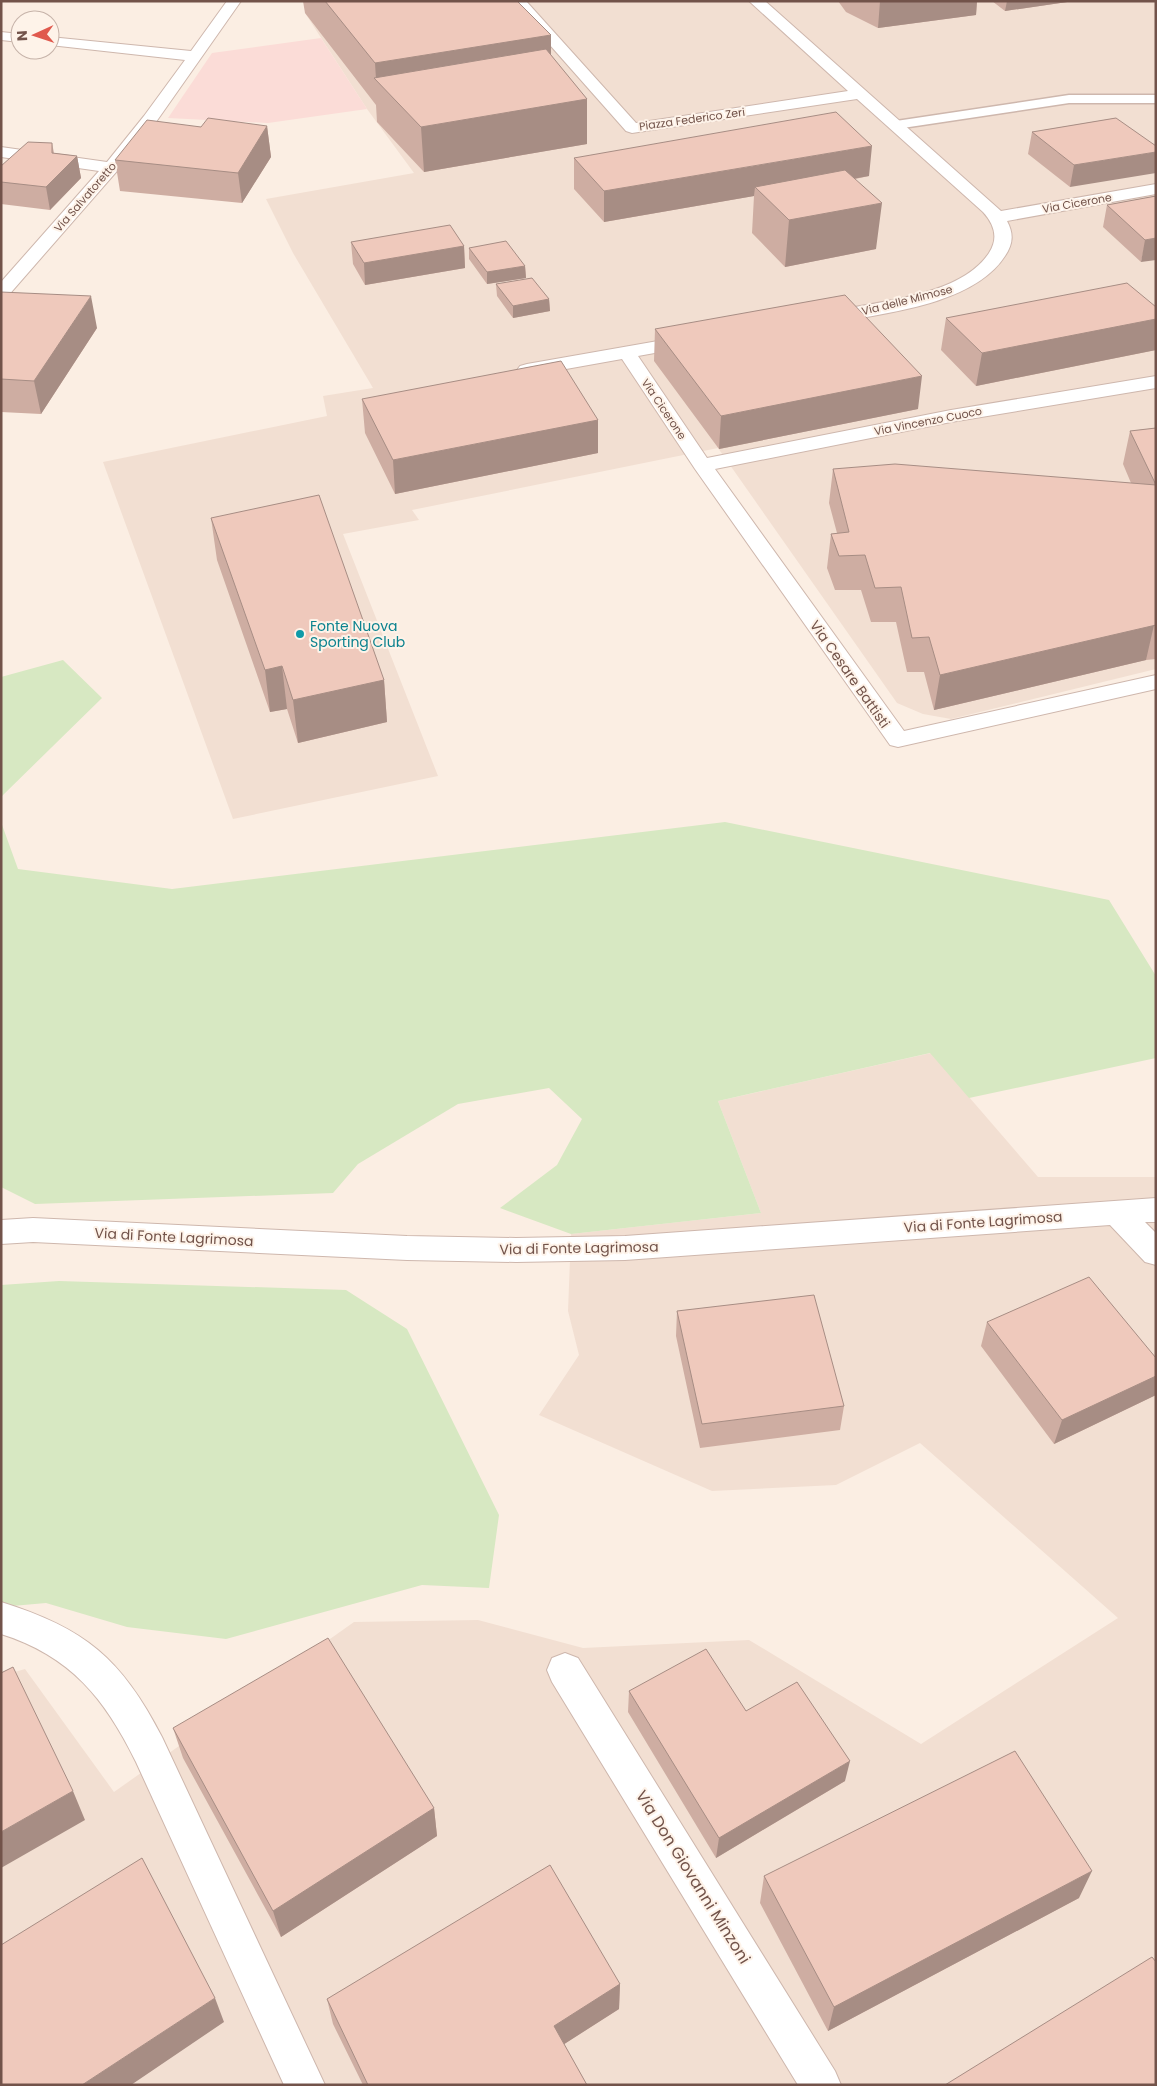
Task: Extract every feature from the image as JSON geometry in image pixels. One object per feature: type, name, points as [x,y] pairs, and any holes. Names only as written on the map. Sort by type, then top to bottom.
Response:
[{"type":"street","name":"Via Salvatoretto","points":[[1,293],[111,168],[150,119],[234,1]]},
{"type":"street","name":"Piazza Federico Zeri","points":[[518,1],[632,128],[861,94]]},
{"type":"street","points":[[756,1],[998,217]]},
{"type":"street","points":[[60,42],[194,56]]},
{"type":"street","points":[[1,152],[111,168]]},
{"type":"street","name":"Via Cicerone","points":[[998,217],[1156,189]]},
{"type":"street","name":"Via delle Mimose","points":[[809,321],[867,311],[944,292],[968,282],[986,271],[1000,253],[1004,232],[998,217]]},
{"type":"street","points":[[512,373],[713,338]]},
{"type":"street","name":"Via Cicerone","points":[[627,353],[702,465]]},
{"type":"street","name":"Via Vincenzo Cuoco","points":[[702,465],[952,416],[1156,382]]},
{"type":"street","name":"Via Cesare Battisti","points":[[702,465],[898,740],[1156,682]]},
{"type":"street","name":"Via di Fonte Lagrimosa","points":[[1,1232],[33,1230],[407,1248],[615,1249],[1156,1210]]},
{"type":"street","points":[[1116,1212],[1156,1253]]},
{"type":"street","points":[[1,1618],[47,1634],[68,1646],[110,1685],[143,1741],[305,2085]]},
{"type":"street","name":"Via Don Giovanni Minzoni","points":[[565,1670],[821,2085]]},
{"type":"lane","points":[[896,125],[1069,99],[1156,99]]},
{"type":"shaded area","points":[[318,1],[1156,1],[1156,669],[951,719],[923,714],[897,703],[718,448],[412,510],[419,520],[343,534],[438,776],[233,819],[103,462],[327,416],[323,396],[373,388],[293,253],[266,199],[414,173],[367,109],[305,13],[323,10]]},
{"type":"shaded area","points":[[321,38],[367,109],[268,123],[168,118],[212,53]]},
{"type":"shaded area","points":[[931,1053],[1038,1177],[1156,1177],[1156,2085],[1,2085],[1,1676],[25,1669],[114,1792],[354,1622],[478,1620],[583,1648],[749,1640],[921,1744],[1118,1618],[920,1443],[836,1485],[712,1491],[539,1415],[579,1355],[568,1311],[571,1234],[761,1213],[718,1101]]},
{"type":"green space","points":[[63,660],[102,698],[1,797],[1,677]]},
{"type":"green space","points":[[1,822],[18,869],[172,889],[725,822],[1109,900],[1156,976],[1156,1058],[969,1098],[930,1053],[718,1101],[761,1213],[571,1234],[500,1208],[557,1165],[582,1119],[549,1088],[458,1104],[358,1164],[333,1193],[35,1204],[1,1187]]},
{"type":"green space","points":[[59,1281],[346,1290],[407,1329],[499,1515],[489,1588],[422,1585],[226,1639],[127,1627],[46,1603],[1,1607],[1,1285]]},
{"type":"building","points":[[325,1],[517,1],[551,35],[375,63]]},
{"type":"building","points":[[546,49],[587,99],[421,127],[374,78]]},
{"type":"building","points":[[836,112],[872,146],[604,191],[574,158]]},
{"type":"building","points":[[208,118],[267,126],[238,173],[115,160],[147,120],[201,127]]},
{"type":"building","points":[[1116,118],[1156,146],[1156,152],[1074,165],[1032,132]]},
{"type":"building","points":[[28,142],[52,143],[52,153],[77,156],[46,187],[1,182],[1,166]]},
{"type":"building","points":[[845,170],[882,203],[789,220],[755,187]]},
{"type":"building","points":[[1156,196],[1156,238],[1145,240],[1107,205]]},
{"type":"building","points":[[450,225],[464,246],[364,263],[351,242]]},
{"type":"building","points":[[506,241],[525,266],[487,272],[469,248]]},
{"type":"building","points":[[532,278],[549,299],[513,306],[496,284]]},
{"type":"building","points":[[1127,283],[1156,307],[1156,319],[982,353],[946,318]]},
{"type":"building","points":[[1,292],[91,296],[34,381],[1,379]]},
{"type":"building","points":[[845,295],[922,376],[721,416],[655,329]]},
{"type":"building","points":[[561,361],[598,420],[393,460],[362,399]]},
{"type":"building","points":[[1156,428],[1156,485],[1130,431]]},
{"type":"building","points":[[895,464],[1156,485],[1156,625],[940,675],[929,637],[912,638],[901,587],[875,588],[865,555],[839,556],[831,534],[849,532],[833,469]]},
{"type":"building","name":"Fonte Nuova Sporting Club","points":[[319,495],[384,680],[293,700],[282,666],[265,670],[211,518]]},
{"type":"building","points":[[1089,1277],[1156,1358],[1156,1376],[1062,1420],[987,1322]]},
{"type":"building","points":[[814,1295],[844,1406],[702,1424],[677,1311]]},
{"type":"building","points":[[328,1638],[434,1808],[273,1911],[173,1728]]},
{"type":"building","points":[[706,1649],[746,1711],[797,1682],[850,1761],[719,1838],[629,1691]]},
{"type":"building","points":[[13,1667],[73,1791],[1,1832],[1,1673]]},
{"type":"building","points":[[1015,1751],[1092,1871],[834,2007],[764,1876]]},
{"type":"building","points":[[142,1858],[215,1998],[82,2085],[1,2085],[1,1945]]},
{"type":"building","points":[[550,1865],[620,1984],[554,2026],[587,2085],[368,2085],[327,1999]]},
{"type":"building","points":[[1152,1957],[1156,1962],[1156,2085],[945,2085]]},
{"type":"place","name":"Fonte Nuova Sporting Club","points":[[300,634]]}]
